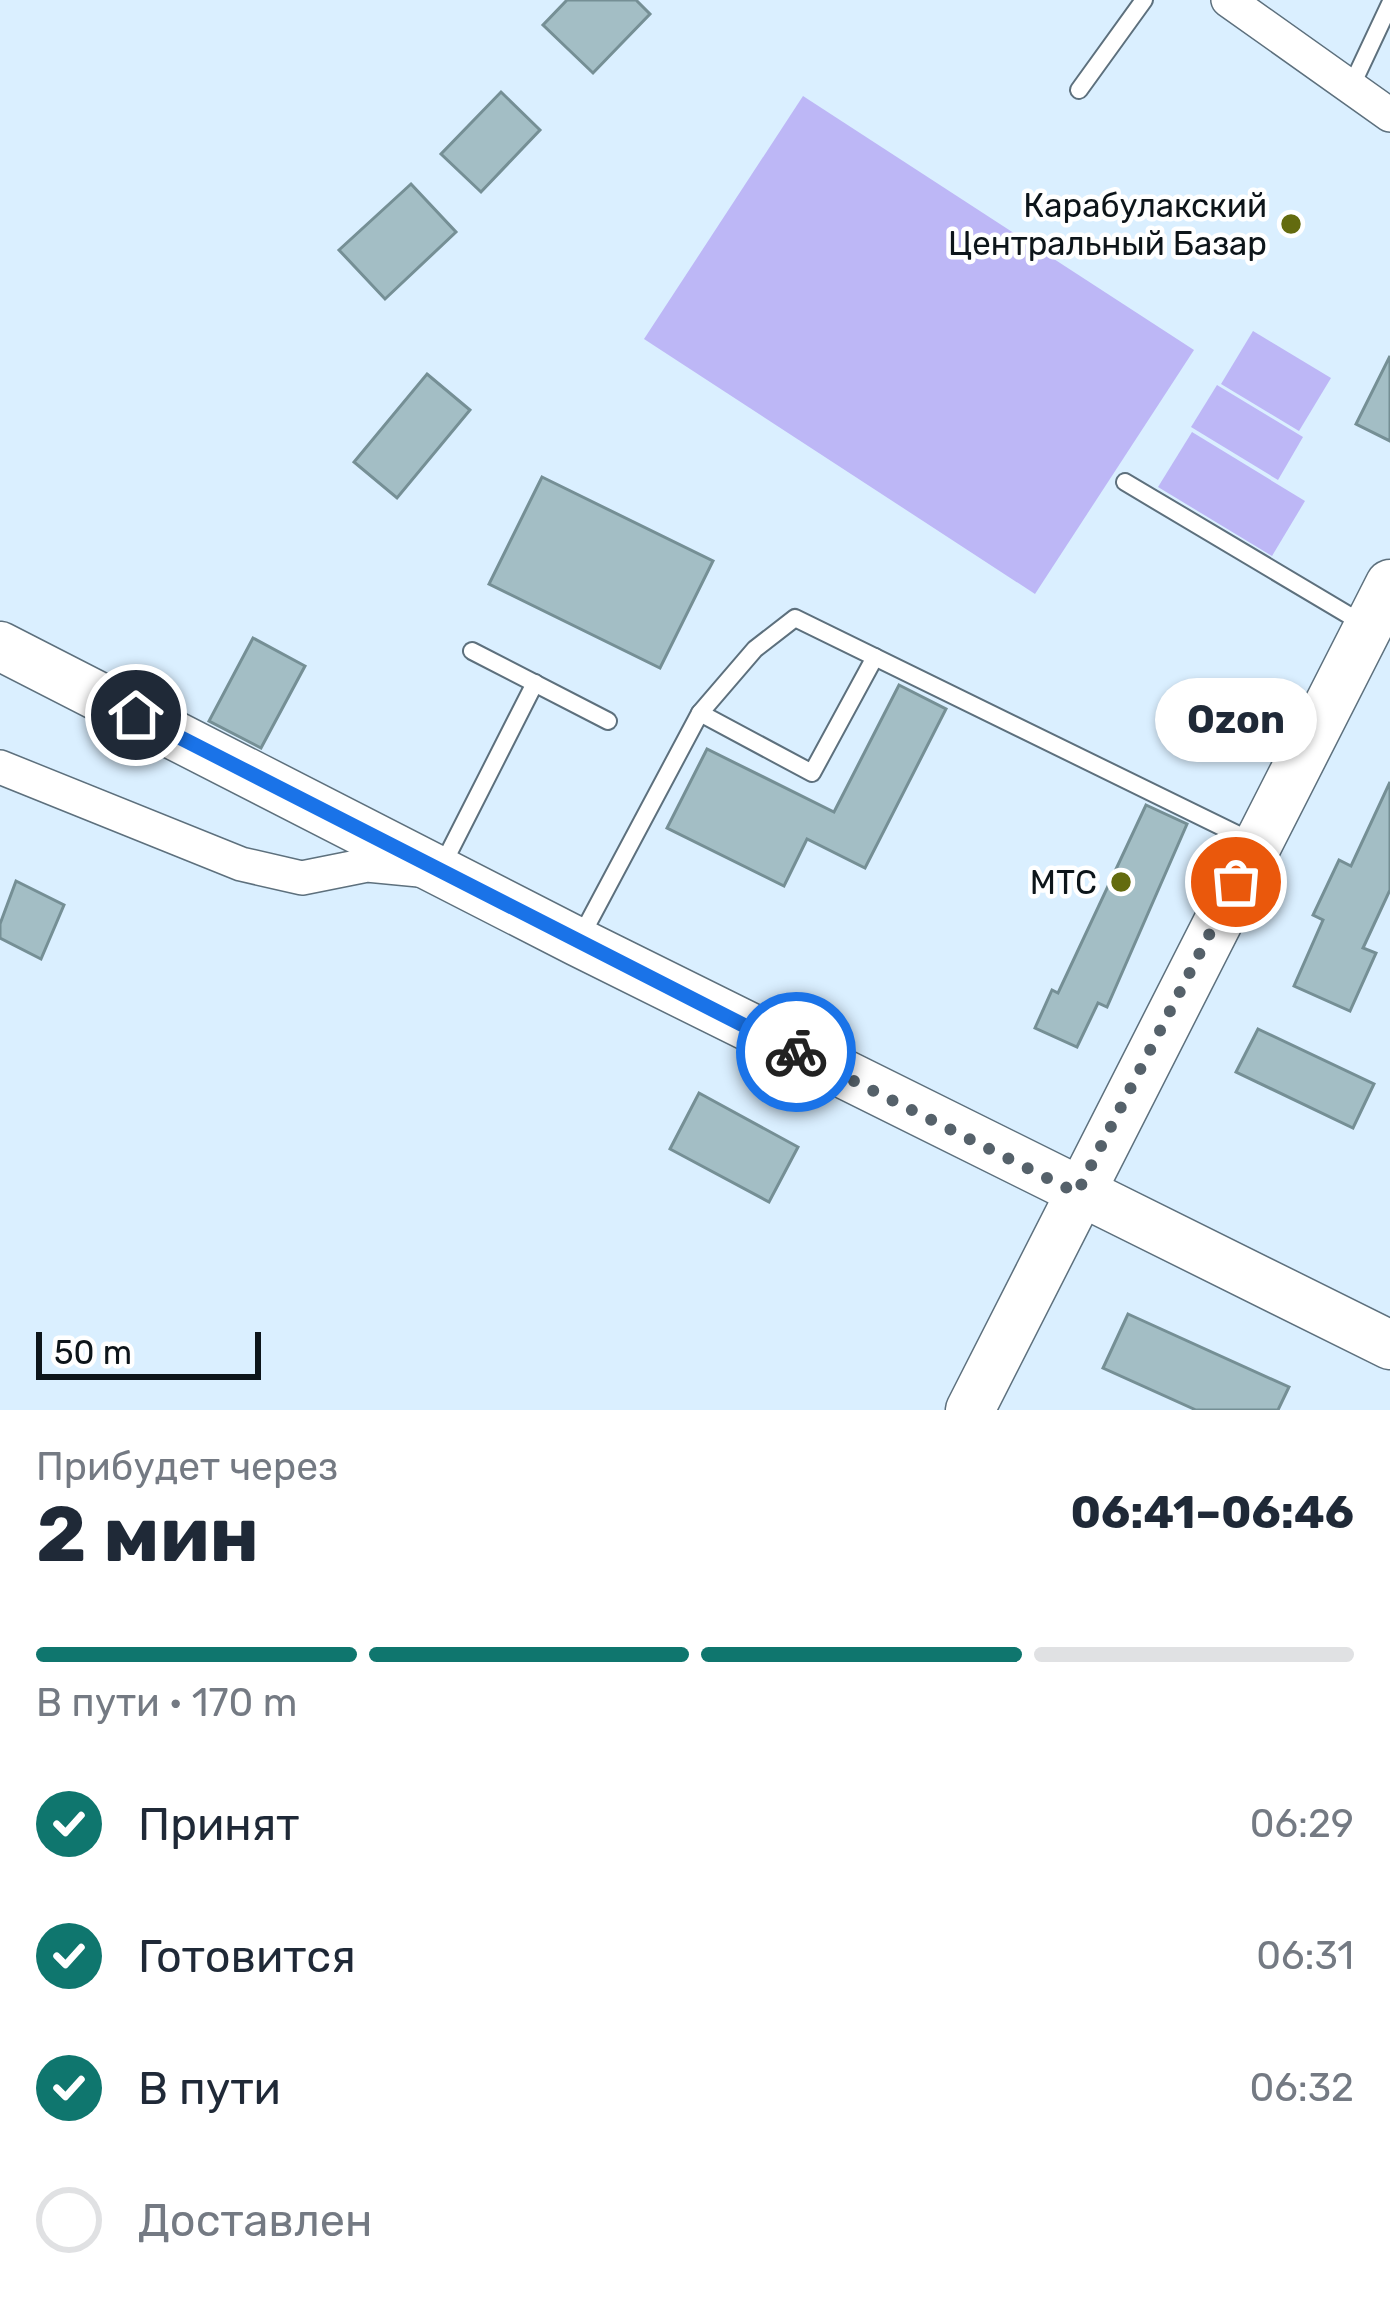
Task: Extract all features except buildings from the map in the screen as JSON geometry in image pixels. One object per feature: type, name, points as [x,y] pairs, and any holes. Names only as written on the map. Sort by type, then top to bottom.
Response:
[{"type":"main road","points":[[970,1410],[1390,584]]},
{"type":"main road","points":[[0,646],[1077,1193],[1390,1345]]},
{"type":"street","points":[[1228,0],[1390,115]]},
{"type":"street","points":[[0,766],[241,864],[302,878],[367,865],[439,872]]},
{"type":"lane","points":[[1079,90],[1144,0]]},
{"type":"lane","points":[[1351,87],[1390,4]]},
{"type":"lane","points":[[1125,482],[1368,626]]},
{"type":"lane","points":[[578,942],[700,713],[754,650],[795,618],[1256,844]]},
{"type":"lane","points":[[472,651],[608,721]]},
{"type":"lane","points":[[700,713],[812,773],[875,657]]},
{"type":"lane","points":[[439,872],[535,683]]},
{"type":"shaded area","points":[[803,96],[1194,350],[1035,594],[644,339]]},
{"type":"shaded area","points":[[1253,331],[1331,378],[1299,431],[1221,384]]},
{"type":"shaded area","points":[[1217,385],[1303,437],[1278,480],[1191,427]]},
{"type":"shaded area","points":[[1192,432],[1305,501],[1272,556],[1158,487]]},
{"type":"way so far","points":[[796,1052],[1077,1193],[1236,882]]},
{"type":"place","name":"Карабулакский Центральный Базар","points":[[1291,224]]},
{"type":"place","name":"МТС","points":[[1121,882]]},
{"type":"place","name":"Ozon","points":[[1236,882]]},
{"type":"route","points":[[136,715],[796,1052]]}]
